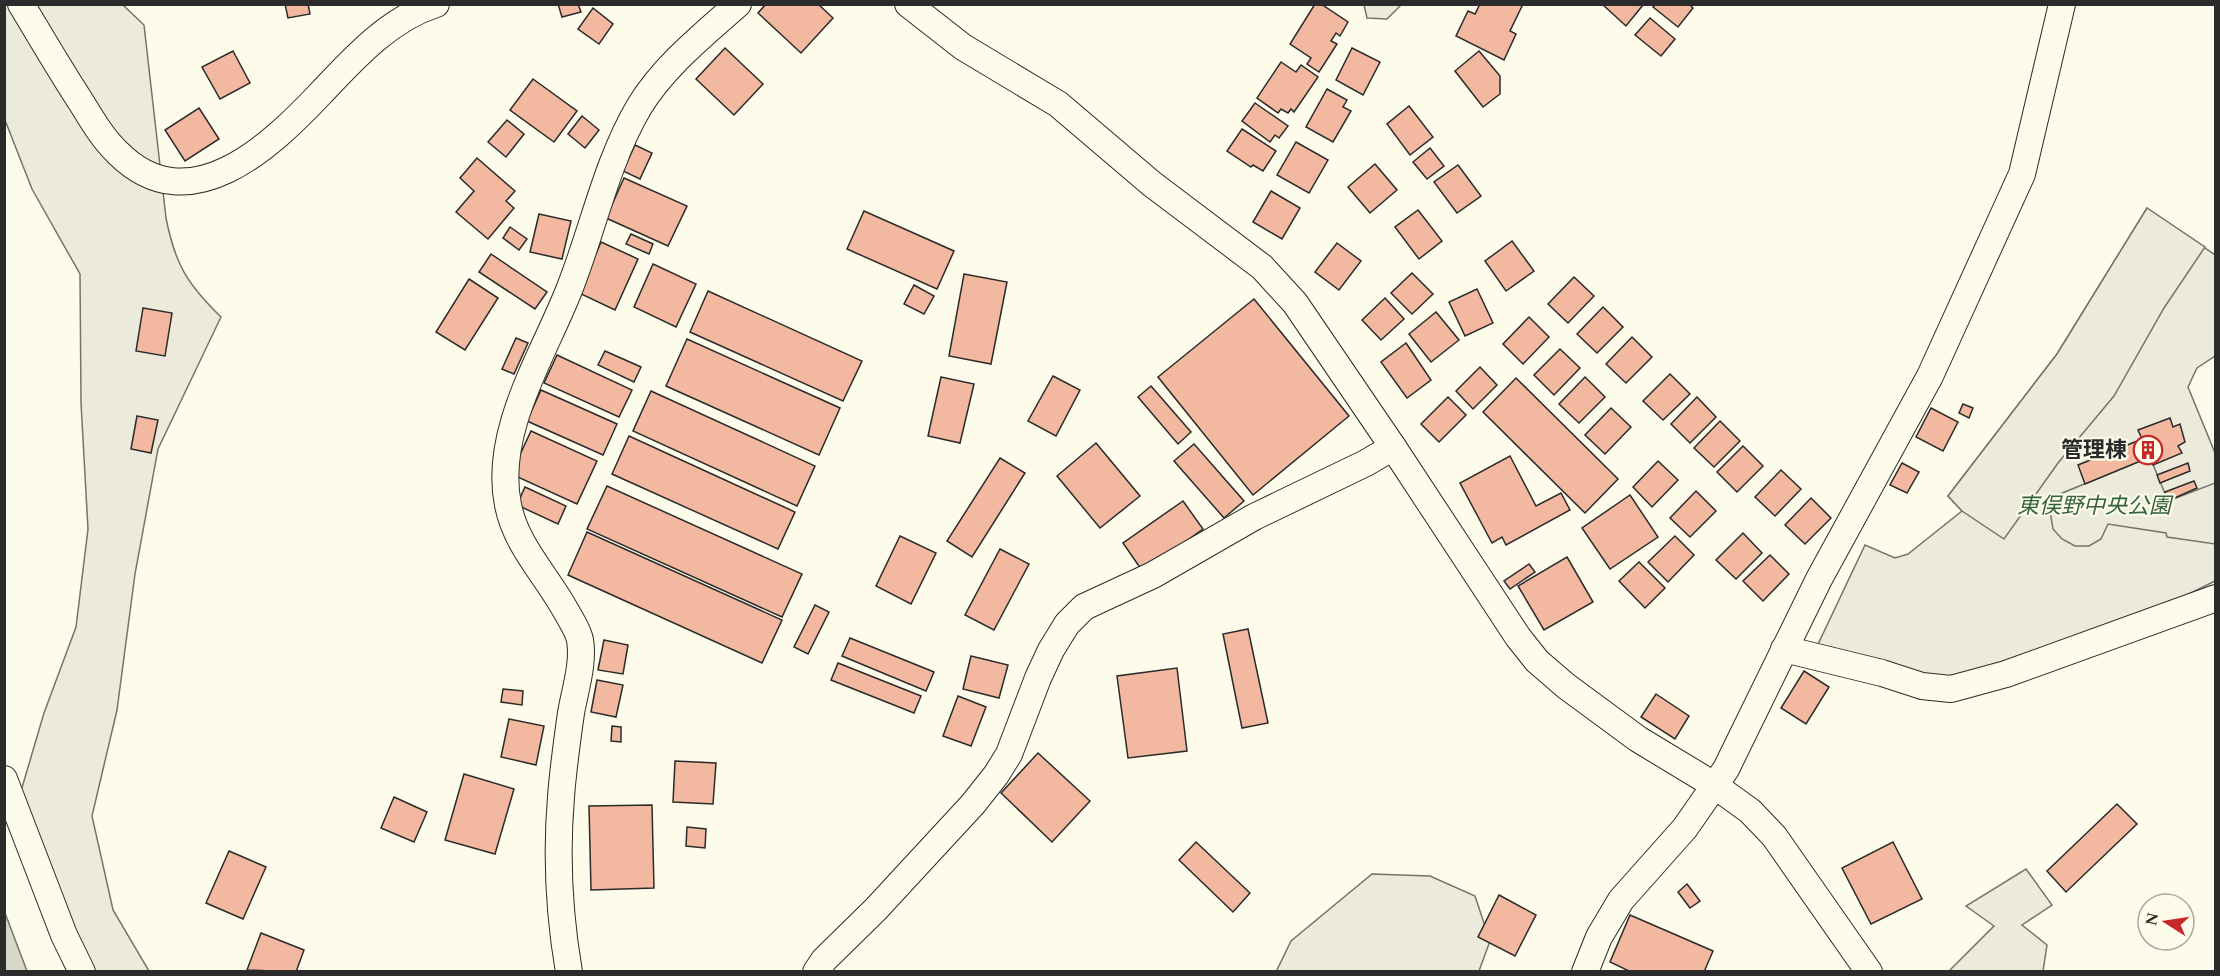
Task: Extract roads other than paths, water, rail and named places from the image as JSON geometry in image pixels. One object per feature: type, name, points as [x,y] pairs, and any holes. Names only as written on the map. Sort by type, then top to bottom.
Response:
[{"type":"street","points":[[21,4],[99,131],[118,153],[136,169],[162,181],[177,183],[213,176],[265,147],[376,39],[399,21],[436,4]]},
{"type":"street","points":[[569,972],[562,929],[558,866],[561,798],[580,661],[580,640],[561,601],[521,541],[508,507],[504,471],[507,452],[528,385],[569,290],[624,136],[639,107],[666,72],[738,4]]},
{"type":"street","points":[[908,4],[963,46],[1058,104],[1152,184],[1262,267],[1295,303],[1518,637],[1538,661],[1566,686],[1638,739],[1714,785],[1750,811],[1774,836],[1869,972]]},
{"type":"street","points":[[1586,972],[1599,937],[1621,900],[1685,828],[1726,769],[1819,579],[1930,376],[2022,174],[2062,4]]},
{"type":"street","points":[[816,972],[824,960],[876,909],[965,813],[996,775],[1009,754],[1051,650],[1067,624],[1084,607],[1153,575],[1254,517],[1366,463],[1393,447]]},
{"type":"street","points":[[1784,649],[1882,673],[1922,686],[1951,689],[2006,674],[2216,598]]},
{"type":"street","points":[[4,779],[64,936],[82,972]]},
{"type":"place","name":"管理棟","points":[[2148,450]]},
{"type":"park label","name":"東俣野中央公園","points":[[2094,506]]}]
